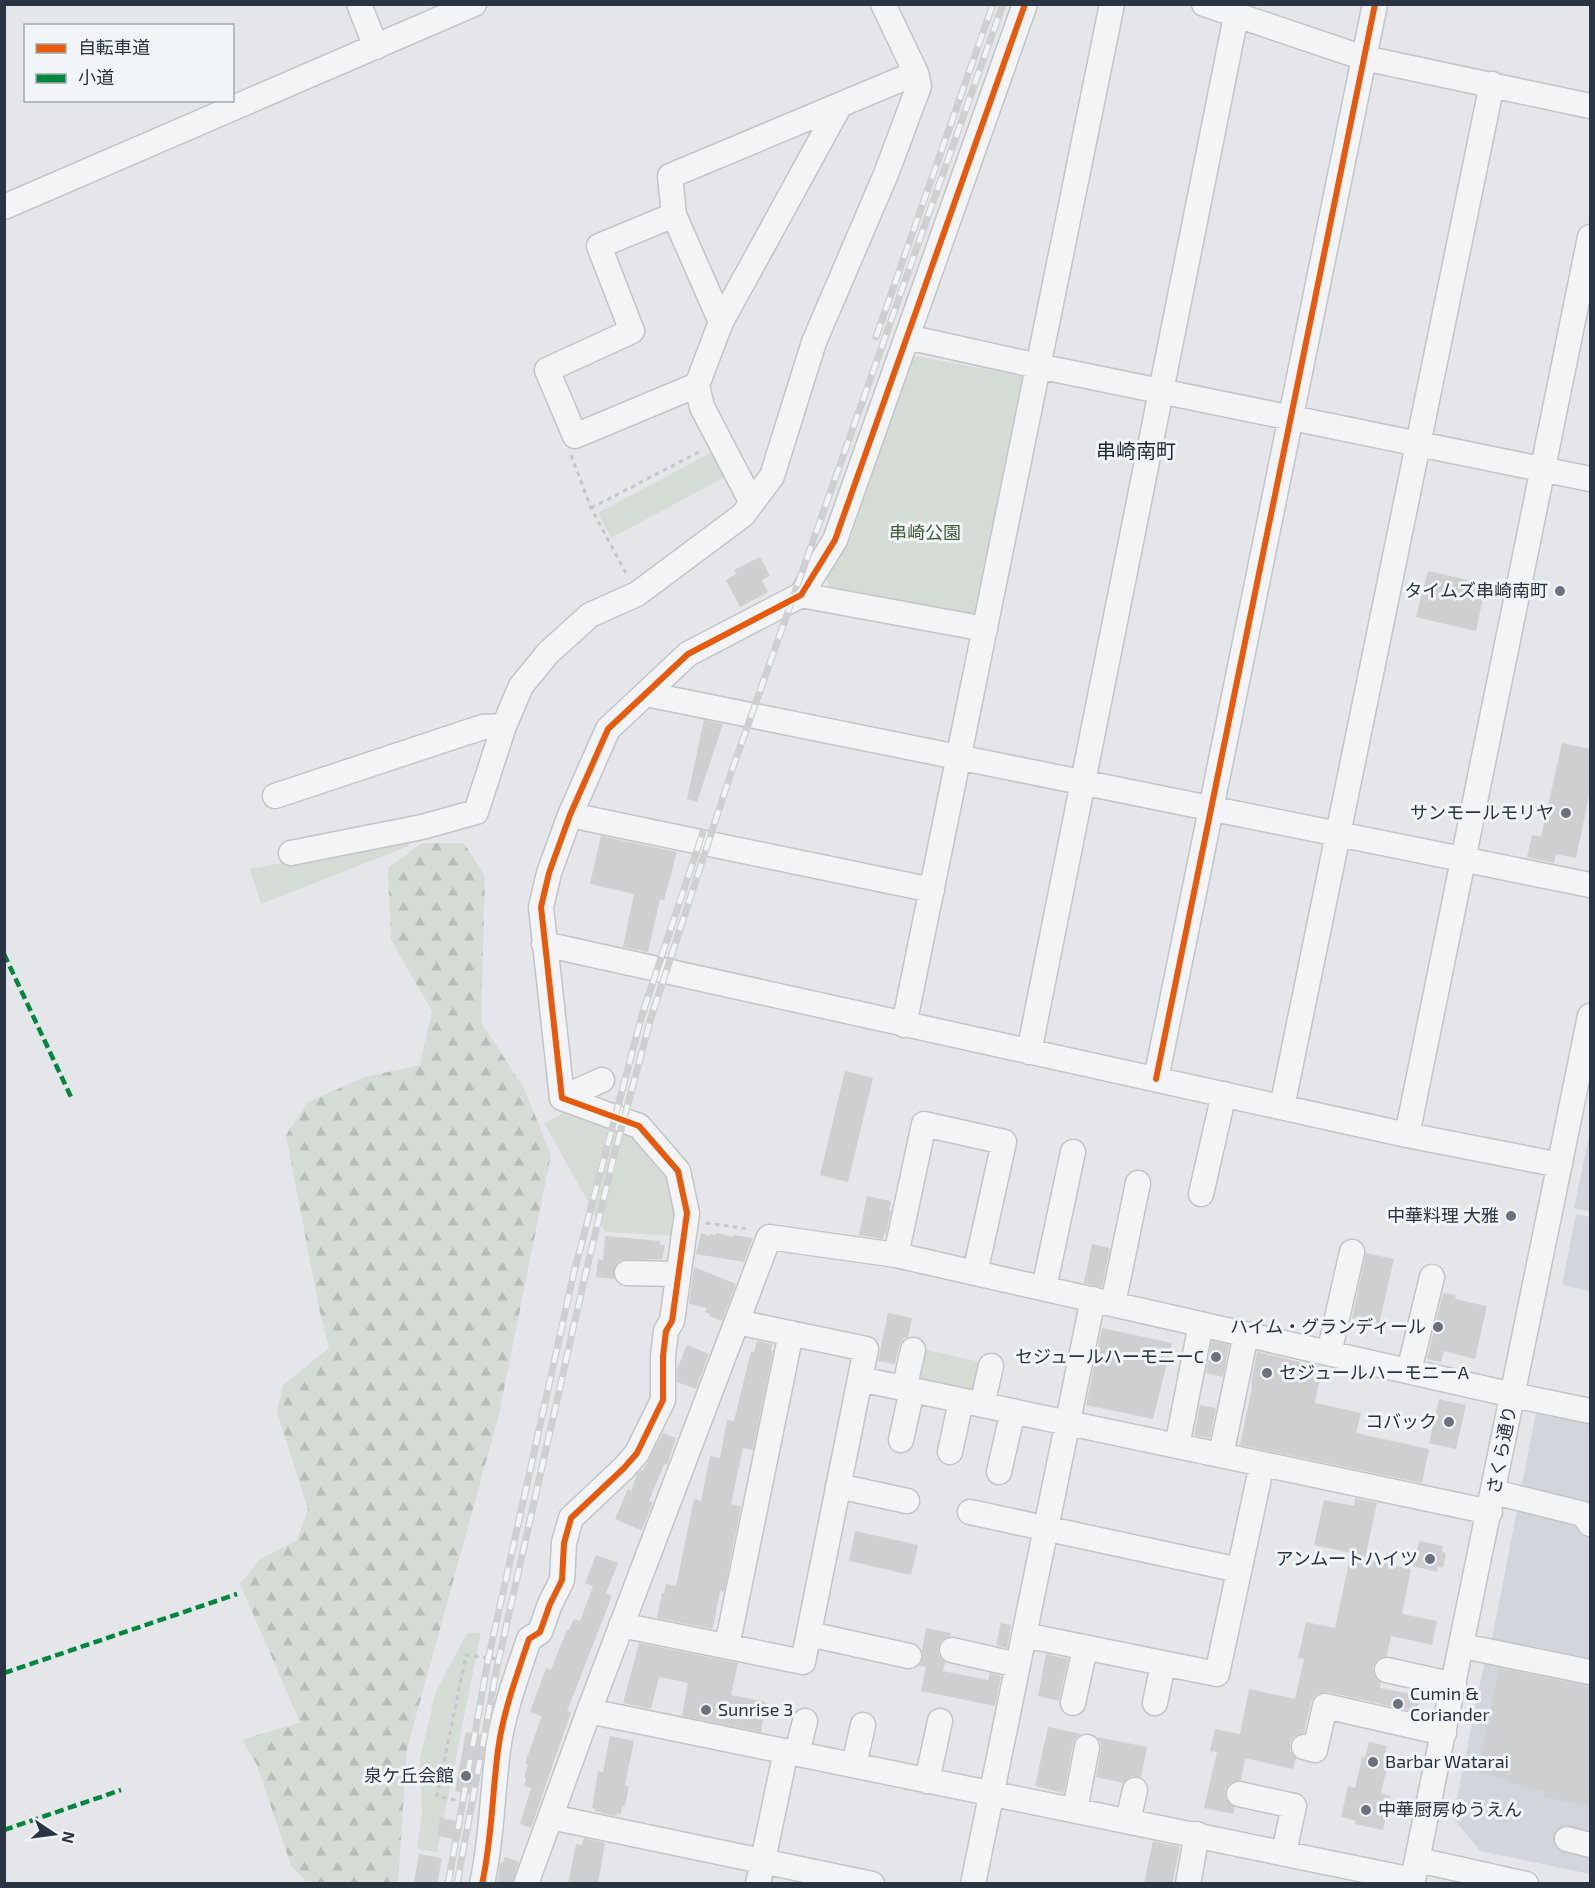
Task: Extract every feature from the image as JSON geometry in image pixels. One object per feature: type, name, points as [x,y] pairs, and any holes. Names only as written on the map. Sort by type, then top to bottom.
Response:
[{"type":"street","points":[[358,4],[376,47]]},
{"type":"street","points":[[291,853],[422,827],[476,812],[504,726],[521,686],[548,652],[590,615],[637,594],[743,516],[772,476],[813,342],[886,174],[919,86],[916,73],[883,4]]},
{"type":"street","points":[[562,1098],[541,907],[549,873],[570,816],[608,729],[688,654],[801,595],[836,540],[1025,4]]},
{"type":"street","points":[[904,1025],[1112,4]]},
{"type":"street","points":[[1203,4],[1364,58],[1590,106]]},
{"type":"street","points":[[1156,1079],[1375,4]]},
{"type":"street","points":[[4,207],[469,6]]},
{"type":"street","points":[[1029,1052],[1236,16]]},
{"type":"street","points":[[721,322],[674,215],[670,176],[916,73]]},
{"type":"street","points":[[1282,1107],[1492,84]]},
{"type":"street","points":[[753,503],[719,442],[702,406],[697,385],[721,322],[840,105]]},
{"type":"street","points":[[674,215],[598,246],[632,331],[548,370],[575,436],[697,385]]},
{"type":"street","points":[[1407,1135],[1590,237]]},
{"type":"street","points":[[907,337],[1590,479]]},
{"type":"street","points":[[801,595],[985,629]]},
{"type":"street","points":[[646,694],[1590,885]]},
{"type":"street","points":[[275,796],[483,727],[504,726]]},
{"type":"street","points":[[570,816],[932,890]]},
{"type":"street","points":[[544,944],[1407,1135],[1560,1165]]},
{"type":"street","name":"さくら通り","points":[[1414,1874],[1590,1016]]},
{"type":"street","points":[[562,1098],[602,1080]]},
{"type":"street","points":[[1200,1194],[1224,1094]]},
{"type":"street","points":[[482,1884],[490,1840],[498,1748],[510,1695],[530,1639],[540,1632],[562,1580],[564,1543],[570,1518],[637,1454],[663,1400],[663,1356],[666,1331],[672,1321],[687,1220],[678,1171],[639,1126],[562,1098]]},
{"type":"street","points":[[896,1255],[924,1124],[993,1139],[1004,1142],[975,1273]]},
{"type":"street","points":[[1044,1288],[1073,1152]]},
{"type":"street","points":[[973,1884],[1068,1423],[1138,1183]]},
{"type":"street","points":[[526,1884],[621,1625],[769,1237],[896,1255],[1513,1395],[1590,1410]]},
{"type":"street","points":[[1329,1353],[1352,1252]]},
{"type":"street","points":[[627,1273],[678,1274]]},
{"type":"street","points":[[1409,1371],[1432,1277]]},
{"type":"street","points":[[621,1625],[803,1662],[866,1349],[737,1322]]},
{"type":"street","points":[[1177,1446],[1201,1324]]},
{"type":"street","points":[[728,1646],[791,1334]]},
{"type":"street","points":[[1221,1455],[1246,1334]]},
{"type":"street","points":[[901,1440],[913,1350]]},
{"type":"street","points":[[950,1452],[991,1366]]},
{"type":"street","points":[[860,1379],[1262,1464],[1492,1502],[1583,1514],[1590,1524]]},
{"type":"street","points":[[999,1472],[1013,1411]]},
{"type":"street","points":[[1024,1635],[1217,1674],[1262,1464]]},
{"type":"street","points":[[838,1486],[907,1501]]},
{"type":"street","points":[[970,1512],[1239,1570]]},
{"type":"street","points":[[809,1634],[909,1656]]},
{"type":"street","points":[[1462,1646],[1590,1672]]},
{"type":"street","points":[[1073,1703],[1085,1648]]},
{"type":"street","points":[[952,1650],[1017,1665]]},
{"type":"street","points":[[1155,1703],[1164,1664]]},
{"type":"street","points":[[1387,1670],[1454,1685]]},
{"type":"street","points":[[1304,1748],[1315,1750],[1325,1706],[1444,1733]]},
{"type":"street","points":[[589,1711],[1284,1852],[1414,1874],[1526,1884]]},
{"type":"street","points":[[761,1872],[791,1752],[805,1721]]},
{"type":"street","points":[[927,1781],[940,1721]]},
{"type":"street","points":[[854,1765],[863,1725]]},
{"type":"street","points":[[1075,1810],[1087,1748]]},
{"type":"street","points":[[1128,1821],[1135,1790]]},
{"type":"street","points":[[1250,1796],[1294,1806],[1284,1852]]},
{"type":"street","points":[[551,1817],[761,1872],[872,1884]]},
{"type":"street","points":[[1188,1884],[1197,1834]]},
{"type":"street","points":[[1567,1839],[1590,1845]]},
{"type":"path","points":[[575,436],[570,452],[591,508],[637,594]]},
{"type":"path","points":[[591,508],[719,442]]},
{"type":"path","points":[[687,1220],[753,1230]]},
{"type":"path","points":[[466,1793],[464,1802],[437,1796],[466,1655],[478,1656]]},
{"type":"shaded area","points":[[1590,1131],[1590,1212],[1574,1208]]},
{"type":"shaded area","points":[[1576,1214],[1590,1217],[1590,1291],[1562,1285]]},
{"type":"shaded area","points":[[1537,1407],[1590,1417],[1590,1662],[1491,1644]]},
{"type":"shaded area","points":[[1485,1659],[1590,1681],[1590,1874],[1480,1851],[1453,1818]]},
{"type":"green space","name":"串崎公園","points":[[916,356],[1022,376],[1027,382],[980,611],[970,618],[830,590],[826,576],[850,540],[911,359]]},
{"type":"green space","points":[[712,452],[725,477],[611,538],[598,513]]},
{"type":"green space","points":[[409,839],[409,846],[261,904],[250,869]]},
{"type":"green space","points":[[422,843],[464,843],[485,876],[481,1022],[524,1088],[551,1155],[499,1414],[407,1749],[398,1883],[307,1883],[291,1865],[256,1763],[242,1740],[300,1722],[240,1584],[259,1560],[297,1540],[308,1509],[277,1412],[283,1385],[329,1348],[319,1308],[286,1135],[308,1102],[365,1077],[420,1065],[432,1011],[391,940],[388,868]]},
{"type":"green space","points":[[572,1109],[640,1134],[674,1172],[679,1236],[605,1232],[544,1123]]},
{"type":"green space","points":[[919,1348],[984,1363],[977,1394],[914,1384]]},
{"type":"green space","points":[[467,1633],[481,1633],[437,1852],[417,1849],[422,1813],[420,1758],[436,1691]]},
{"type":"building","points":[[760,557],[770,576],[762,580],[768,592],[740,607],[726,580],[736,574],[734,570]]},
{"type":"building","points":[[1428,571],[1486,584],[1476,631],[1416,617]]},
{"type":"building","points":[[704,720],[723,724],[697,802],[687,799]]},
{"type":"building","name":"サンモールモリヤ","points":[[1562,743],[1590,749],[1590,791],[1576,858],[1556,854],[1554,863],[1527,857],[1532,835],[1541,837]]},
{"type":"building","points":[[601,836],[677,852],[664,900],[660,899],[648,952],[623,947],[634,894],[590,884]]},
{"type":"building","points":[[845,1071],[873,1078],[848,1182],[820,1175]]},
{"type":"building","points":[[867,1196],[891,1201],[889,1211],[891,1211],[883,1239],[859,1235]]},
{"type":"building","points":[[701,1233],[710,1236],[716,1233],[753,1238],[744,1262],[696,1254]]},
{"type":"building","points":[[605,1236],[660,1241],[660,1245],[665,1245],[662,1259],[621,1260],[615,1266],[614,1279],[596,1277],[598,1259],[603,1260]]},
{"type":"building","points":[[1092,1244],[1110,1248],[1102,1287],[1084,1283]]},
{"type":"building","points":[[1366,1253],[1394,1259],[1379,1324],[1352,1318]]},
{"type":"building","points":[[694,1267],[736,1284],[722,1321],[709,1316],[710,1314],[705,1312],[707,1308],[689,1304]]},
{"type":"building","points":[[1443,1293],[1456,1295],[1455,1299],[1487,1306],[1475,1359],[1444,1351],[1441,1362],[1427,1359]]},
{"type":"building","points":[[888,1313],[912,1318],[908,1337],[904,1338],[899,1346],[895,1364],[878,1361]]},
{"type":"building","points":[[1102,1328],[1172,1343],[1153,1419],[1086,1405]]},
{"type":"building","points":[[757,1341],[773,1344],[771,1350],[773,1351],[753,1450],[743,1448],[731,1504],[741,1506],[724,1592],[720,1591],[712,1629],[657,1618],[666,1584],[676,1586],[694,1499],[701,1501],[710,1456],[720,1458],[727,1420],[734,1421],[751,1351],[754,1352]]},
{"type":"building","points":[[1212,1341],[1229,1345],[1223,1377],[1206,1373]]},
{"type":"building","points":[[687,1345],[709,1354],[696,1389],[677,1382],[677,1369]]},
{"type":"building","points":[[1257,1352],[1322,1367],[1315,1403],[1361,1413],[1356,1433],[1429,1449],[1422,1483],[1240,1445]]},
{"type":"building","points":[[1439,1399],[1466,1405],[1456,1449],[1429,1443]]},
{"type":"building","points":[[1200,1405],[1216,1408],[1210,1438],[1194,1435]]},
{"type":"building","points":[[663,1433],[676,1438],[667,1465],[664,1464],[649,1501],[653,1502],[642,1530],[615,1519],[628,1489],[631,1491],[637,1474],[643,1470]]},
{"type":"building","points":[[1355,1498],[1377,1503],[1365,1559],[1411,1569],[1402,1614],[1437,1621],[1432,1645],[1391,1636],[1387,1656],[1377,1660],[1373,1667],[1374,1675],[1381,1682],[1380,1688],[1417,1695],[1415,1701],[1419,1701],[1417,1712],[1328,1692],[1320,1693],[1311,1702],[1304,1733],[1294,1737],[1290,1743],[1290,1751],[1296,1758],[1293,1769],[1245,1758],[1241,1780],[1229,1784],[1225,1790],[1226,1799],[1235,1807],[1233,1814],[1204,1808],[1217,1752],[1210,1751],[1215,1729],[1240,1734],[1249,1689],[1295,1699],[1304,1659],[1298,1658],[1306,1622],[1335,1628],[1351,1553],[1314,1545],[1324,1500],[1354,1506]]},
{"type":"building","points":[[855,1531],[918,1545],[911,1575],[849,1561]]},
{"type":"building","name":"アンムートハイツ","points":[[1419,1541],[1443,1546],[1442,1552],[1446,1553],[1443,1568],[1438,1566],[1437,1572],[1413,1566]]},
{"type":"building","points":[[596,1555],[618,1563],[606,1593],[612,1596],[567,1711],[571,1712],[531,1828],[520,1824],[531,1788],[524,1786],[528,1765],[525,1763],[542,1716],[530,1712],[546,1668],[551,1670],[567,1630],[574,1619],[580,1621],[593,1586],[585,1583]]},
{"type":"building","points":[[1001,1623],[1011,1625],[1007,1648],[996,1645]]},
{"type":"building","points":[[926,1628],[951,1633],[941,1641],[938,1647],[939,1655],[945,1662],[943,1671],[988,1680],[990,1673],[1001,1676],[995,1706],[921,1691],[926,1667],[919,1666],[923,1658]]},
{"type":"building","points":[[639,1643],[738,1663],[731,1695],[766,1702],[761,1732],[682,1716],[688,1683],[659,1677],[651,1709],[623,1703]]},
{"type":"building","points":[[1046,1654],[1068,1659],[1059,1701],[1038,1696]]},
{"type":"building","points":[[1499,1668],[1590,1687],[1590,1806],[1544,1797],[1545,1791],[1478,1773]]},
{"type":"building","points":[[1048,1727],[1081,1734],[1073,1744],[1064,1793],[1035,1786]]},
{"type":"building","points":[[466,1732],[483,1735],[472,1795],[455,1791]]},
{"type":"building","points":[[610,1736],[634,1741],[625,1785],[629,1786],[625,1806],[622,1806],[621,1814],[617,1813],[616,1816],[595,1811],[592,1808],[598,1771],[603,1772]]},
{"type":"building","points":[[1097,1737],[1147,1747],[1141,1778],[1131,1776],[1123,1783],[1096,1777],[1101,1749],[1101,1743]]},
{"type":"building","points":[[1369,1742],[1387,1746],[1383,1762],[1388,1763],[1381,1793],[1391,1796],[1383,1830],[1355,1824],[1356,1821],[1341,1817],[1348,1786],[1355,1788],[1362,1757],[1365,1758]]},
{"type":"building","points":[[440,1818],[463,1822],[460,1840],[437,1836]]},
{"type":"building","points":[[584,1838],[605,1843],[598,1884],[568,1884],[576,1844],[582,1845]]},
{"type":"building","points":[[1153,1841],[1180,1847],[1172,1884],[1144,1884]]},
{"type":"building","points":[[419,1854],[442,1858],[437,1884],[414,1882]]},
{"type":"building","points":[[505,1857],[519,1862],[512,1884],[497,1884],[500,1863],[503,1863]]},
{"type":"railway","points":[[876,337],[993,4]]},
{"type":"railway","points":[[457,1884],[497,1667],[585,1276],[651,1018],[732,770],[1003,4]]},
{"type":"railway","points":[[448,1884],[488,1660],[574,1272],[642,1015],[703,832]]},
{"type":"marked path","points":[[4,954],[71,1097]]},
{"type":"marked path","points":[[4,1673],[237,1594]]},
{"type":"marked path","points":[[4,1830],[121,1790]]},
{"type":"cycle path","points":[[482,1884],[503,1722],[529,1639],[540,1632],[562,1580],[564,1543],[571,1518],[637,1453],[663,1400],[663,1356],[666,1331],[672,1321],[687,1213],[678,1171],[639,1126],[562,1098],[541,907],[549,873],[570,815],[608,729],[688,654],[801,595],[835,540],[1025,4]]},
{"type":"cycle path","points":[[1156,1079],[1375,4]]},
{"type":"place","name":"タイムズ串崎南町","points":[[1560,591]]},
{"type":"place","name":"サンモールモリヤ","points":[[1566,813]]},
{"type":"place","name":"中華料理 大雅","points":[[1511,1216]]},
{"type":"place","name":"ハイム・グランディール","points":[[1438,1327]]},
{"type":"place","name":"セジュールハーモニーC","points":[[1216,1357]]},
{"type":"place","name":"セジュールハーモニーA","points":[[1267,1373]]},
{"type":"place","name":"コバック","points":[[1449,1422]]},
{"type":"place","name":"アンムートハイツ","points":[[1430,1559]]},
{"type":"place","name":"Cumin & Coriander","points":[[1398,1704]]},
{"type":"place","name":"Sunrise 3","points":[[706,1710]]},
{"type":"place","name":"Barbar Watarai","points":[[1373,1762]]},
{"type":"place","name":"泉ケ丘会館","points":[[466,1776]]},
{"type":"place","name":"中華厨房ゆうえん","points":[[1366,1810]]},
{"type":"district","name":"串崎南町","points":[[1136,451]]}]
